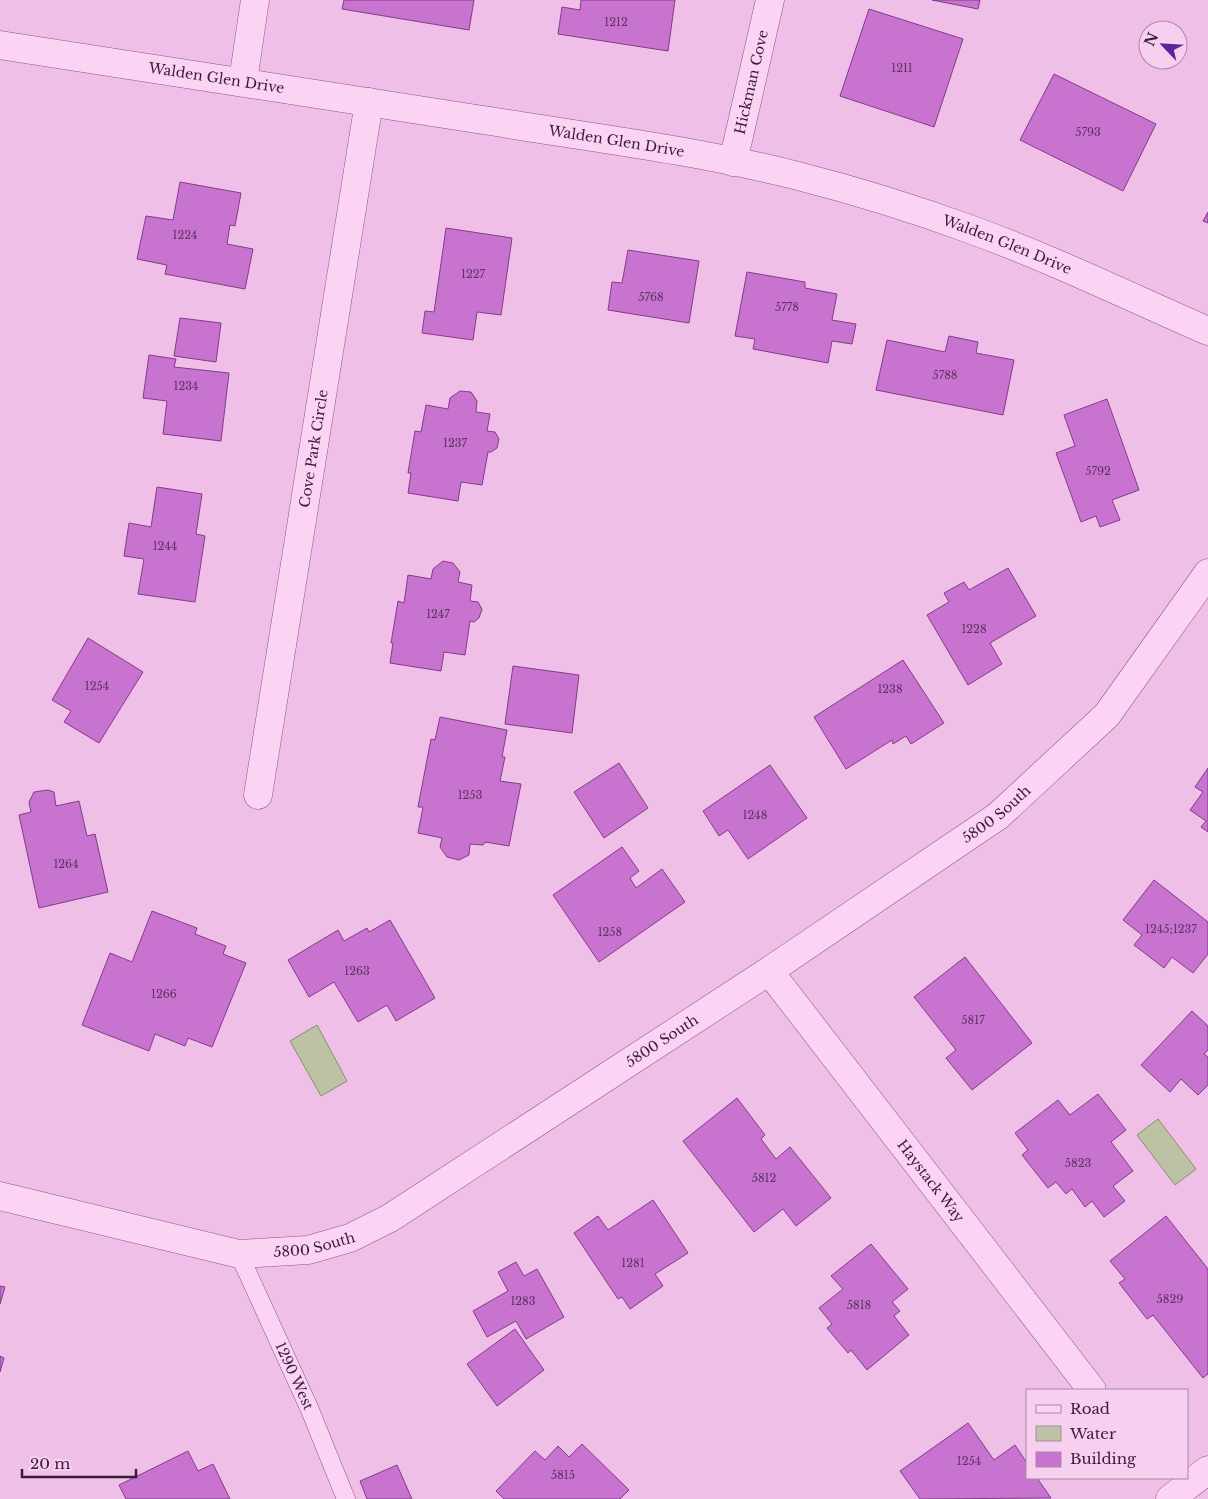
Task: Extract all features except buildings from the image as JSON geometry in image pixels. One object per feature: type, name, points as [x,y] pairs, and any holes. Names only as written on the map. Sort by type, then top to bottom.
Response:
[{"type":"street","points":[[243,81],[255,0]]},
{"type":"street","name":"Hickman Cove","points":[[732,162],[770,0]]},
{"type":"street","name":"Walden Glen Drive","points":[[0,45],[243,81],[671,150],[797,176],[974,230],[1208,331]]},
{"type":"street","name":"Cove Park Circle","points":[[258,795],[369,102]]},
{"type":"street","name":"5800 South","points":[[0,1196],[239,1254],[308,1250],[350,1238],[390,1218],[769,971],[990,822],[1107,715],[1208,574]]},
{"type":"street","name":"Haystack Way","points":[[769,971],[1091,1389]]},
{"type":"street","points":[[1168,1491],[1208,1470]]},
{"type":"lane","name":"1290 West","points":[[239,1254],[310,1410],[346,1499]]},
{"type":"water","points":[[317,1025],[347,1081],[321,1096],[290,1041]]},
{"type":"water","points":[[1158,1119],[1196,1169],[1175,1185],[1137,1135]]}]
